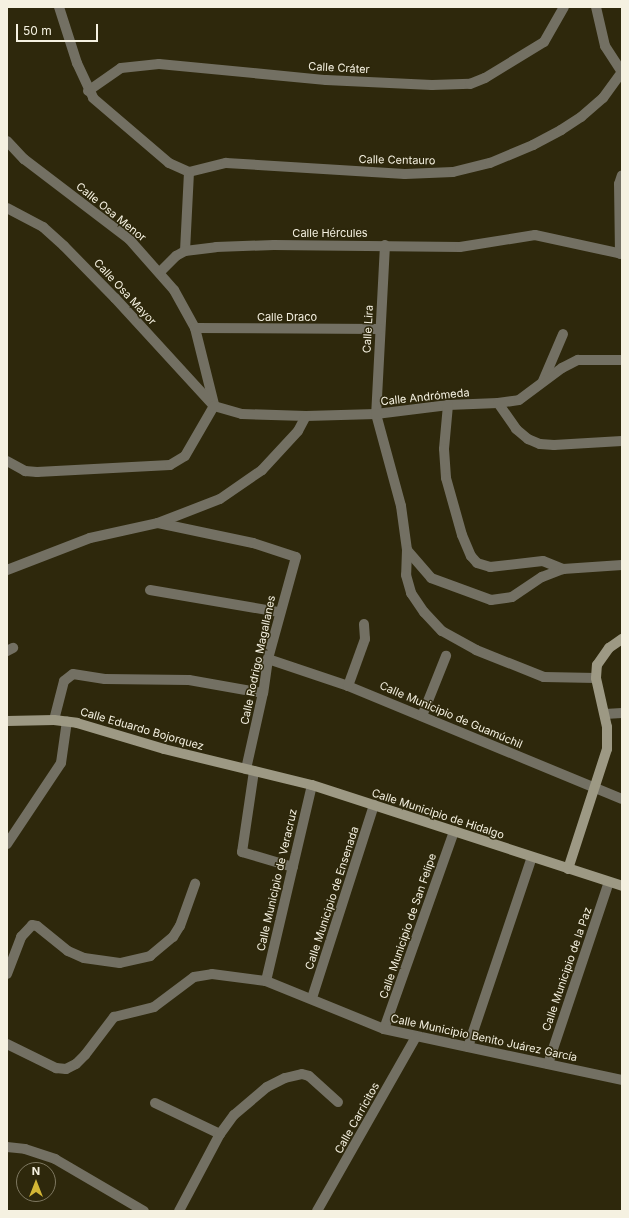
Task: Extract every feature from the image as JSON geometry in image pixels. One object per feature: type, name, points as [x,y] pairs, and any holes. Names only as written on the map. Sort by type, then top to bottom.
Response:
[{"type":"street","points":[[59,7],[88,90],[104,109],[143,142],[169,163],[189,172],[185,251],[171,260],[160,272]]},
{"type":"street","name":"Calle Cráter","points":[[88,90],[121,68],[159,64],[341,81],[470,84],[485,78],[544,42],[564,7]]},
{"type":"street","points":[[596,7],[605,46],[622,72]]},
{"type":"street","name":"Calle Centauro","points":[[189,172],[226,163],[405,174],[460,170],[490,163],[533,145],[561,130],[581,117],[603,98],[622,72]]},
{"type":"street","name":"Calle Osa Menor","points":[[7,141],[24,159],[128,239],[160,272],[174,290],[194,328],[214,406]]},
{"type":"street","points":[[621,254],[620,184],[622,175]]},
{"type":"street","name":"Calle Osa Mayor","points":[[7,208],[43,227],[64,246],[115,298],[214,406]]},
{"type":"street","name":"Calle Hércules","points":[[185,251],[274,245],[460,246],[525,235],[549,236],[621,254]]},
{"type":"street","name":"Calle Lira","points":[[385,245],[376,414],[401,506],[407,550],[406,575],[411,593],[424,612],[442,631],[457,641],[544,677],[596,678]]},
{"type":"street","name":"Calle Draco","points":[[194,328],[380,329]]},
{"type":"street","points":[[542,383],[563,334]]},
{"type":"street","name":"Calle Andrómeda","points":[[214,406],[242,414],[306,416],[376,414],[448,405],[498,404],[519,400],[562,368],[578,360],[622,360]]},
{"type":"street","points":[[498,404],[516,429],[528,439],[540,444],[554,445],[622,441]]},
{"type":"street","points":[[448,405],[444,449],[446,478],[464,541],[471,556],[477,563],[490,567],[543,562],[563,569]]},
{"type":"street","points":[[7,461],[25,471],[37,472],[170,465],[184,456],[214,406]]},
{"type":"street","points":[[7,570],[105,534],[158,523],[188,513],[242,486],[281,452],[298,431],[306,416]]},
{"type":"street","name":"Calle Rodrigo Magallanes","points":[[158,523],[253,543],[296,557],[279,612],[268,659],[250,770],[242,852],[293,867]]},
{"type":"street","points":[[407,550],[424,574],[491,600],[512,597],[542,577],[563,569],[622,565]]},
{"type":"street","points":[[150,590],[279,612]]},
{"type":"street","points":[[348,686],[365,639],[364,624]]},
{"type":"street","points":[[568,869],[607,749],[605,714],[596,678],[601,657],[609,648],[622,639]]},
{"type":"street","points":[[422,716],[446,656]]},
{"type":"street","name":"Calle Municipio de Guamúchil","points":[[268,659],[348,686],[622,799]]},
{"type":"street","points":[[54,720],[64,681],[70,675],[77,673],[105,679],[189,680],[263,694]]},
{"type":"street","points":[[605,714],[622,712]]},
{"type":"street","name":"Calle Eduardo Bojorquez","points":[[7,721],[67,721],[250,770]]},
{"type":"street","points":[[7,844],[61,763],[67,721]]},
{"type":"street","name":"Calle Municipio de Hidalgo","points":[[250,770],[312,785],[622,886]]},
{"type":"street","name":"Calle Municipio de Veracruz","points":[[266,981],[312,785]]},
{"type":"street","name":"Calle Municipio de Ensenada","points":[[312,998],[374,805]]},
{"type":"street","name":"Calle Municipio de San Felipe","points":[[384,1029],[454,831]]},
{"type":"street","points":[[468,1047],[532,857]]},
{"type":"street","name":"Calle Municipio de la Paz","points":[[548,1064],[609,882]]},
{"type":"street","points":[[7,974],[21,937],[28,926],[35,925],[68,951],[84,958],[101,962],[133,961],[150,956],[173,937],[180,926],[194,884]]},
{"type":"street","name":"Calle Municipio Benito Juárez García","points":[[7,1044],[56,1068],[66,1069],[76,1064],[114,1017],[154,1007],[194,978],[212,974],[266,981],[312,998],[384,1029],[622,1080]]},
{"type":"street","name":"Calle Carricitos","points":[[317,1211],[416,1037]]},
{"type":"street","points":[[179,1211],[220,1134],[234,1115],[252,1098],[267,1087],[294,1075],[309,1076],[338,1102]]},
{"type":"street","points":[[155,1103],[220,1134]]},
{"type":"street","points":[[7,1147],[25,1149],[55,1159],[144,1211]]}]
